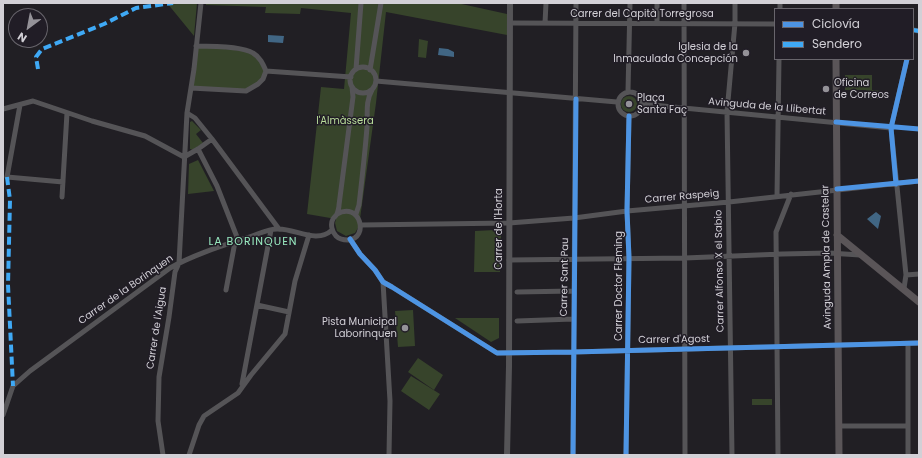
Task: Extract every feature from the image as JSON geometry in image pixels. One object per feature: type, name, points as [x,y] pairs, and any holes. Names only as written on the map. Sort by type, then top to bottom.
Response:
[{"type":"main road","name":"Avinguda Ampla de Castelar","points":[[836,60],[839,455]]},
{"type":"main road","points":[[837,235],[904,288],[919,302]]},
{"type":"street","name":"Carrer de l'Aigua","points":[[163,455],[158,421],[159,377],[170,317],[175,272],[179,263],[187,114],[201,3]]},
{"type":"street","points":[[337,214],[353,97],[350,82],[356,69],[361,3]]},
{"type":"street","points":[[370,70],[381,3]]},
{"type":"street","name":"Carrer de l'Horta","points":[[507,455],[510,3]]},
{"type":"street","points":[[545,23],[546,3]]},
{"type":"street","name":"Carrer Sant Pau","points":[[573,455],[576,3]]},
{"type":"street","points":[[628,91],[630,3]]},
{"type":"street","points":[[657,3],[657,23]]},
{"type":"street","points":[[684,3],[685,455]]},
{"type":"street","name":"Carrer Alfonso X el Sabio","points":[[732,455],[727,112],[735,23],[735,3]]},
{"type":"street","name":"Carrer del Capità Torregrosa","points":[[510,23],[774,24]]},
{"type":"street","points":[[191,88],[246,91],[258,84],[263,79],[266,71],[260,59],[253,52],[235,48],[196,46]]},
{"type":"street","points":[[777,196],[779,60]]},
{"type":"street","points":[[904,288],[906,275],[891,128],[907,60]]},
{"type":"street","points":[[356,69],[362,67],[370,70],[376,76],[376,82],[368,96],[367,125],[359,205],[356,214]]},
{"type":"street","points":[[266,71],[351,77]]},
{"type":"street","points":[[376,82],[576,100],[617,102]]},
{"type":"street","points":[[352,88],[358,92],[364,93],[372,90]]},
{"type":"street","points":[[628,91],[634,92],[638,95],[642,104],[637,114],[629,116],[625,115],[619,110],[617,102],[621,95],[628,91]]},
{"type":"street","points":[[3,109],[33,101],[67,113],[145,136],[184,157],[212,139]]},
{"type":"street","name":"Avinguda de la Llibertat","points":[[642,104],[891,128]]},
{"type":"street","points":[[20,105],[7,177],[63,182]]},
{"type":"street","points":[[62,197],[67,113]]},
{"type":"street","points":[[187,114],[195,118],[212,139],[279,229]]},
{"type":"street","name":"Carrer Doctor Fleming","points":[[626,455],[629,116]]},
{"type":"street","points":[[198,149],[217,186],[238,237],[235,242],[226,290]]},
{"type":"street","name":"Carrer Raspeig","points":[[361,225],[508,223],[574,218],[627,211],[729,202],[919,181]]},
{"type":"street","points":[[778,455],[776,232],[791,194]]},
{"type":"street","points":[[343,211],[350,211],[356,214],[361,225],[357,235],[350,240],[342,240],[332,230],[331,224],[333,219],[337,214],[343,211]]},
{"type":"street","name":"Carrer de la Borinquen","points":[[3,415],[13,386],[30,371],[170,268],[179,263],[270,230],[279,229],[321,236],[329,234],[332,230]]},
{"type":"street","points":[[242,387],[270,230]]},
{"type":"street","points":[[189,455],[199,425],[204,416],[238,393],[285,334],[295,281],[309,235]]},
{"type":"street","name":"Carrer d'Agost","points":[[350,240],[383,282],[497,352],[573,352],[919,343]]},
{"type":"street","points":[[509,260],[685,258],[776,254],[856,254],[864,256]]},
{"type":"street","points":[[906,275],[919,274]]},
{"type":"street","points":[[383,282],[390,402],[389,455]]},
{"type":"street","points":[[517,292],[573,291]]},
{"type":"street","points":[[257,305],[289,312]]},
{"type":"street","points":[[517,321],[573,319]]},
{"type":"street","points":[[908,344],[908,455]]},
{"type":"street","points":[[839,426],[908,426]]},
{"type":"green space","points":[[167,3],[197,3],[194,36]]},
{"type":"green space","name":"l'Almàssera","points":[[206,3],[457,3],[507,14],[507,35],[386,12],[376,103],[359,226],[355,233],[346,236],[337,231],[335,223],[336,219],[307,214],[321,87],[344,89],[351,13],[301,8],[300,14],[265,13],[266,7],[206,5]]},
{"type":"green space","points":[[419,39],[428,41],[426,58],[418,57]]},
{"type":"green space","points":[[196,46],[253,52],[266,71],[263,79],[246,91],[191,88]]},
{"type":"green space","points":[[845,75],[872,75],[872,90],[881,91],[881,99],[865,99],[865,91],[868,90],[845,90]]},
{"type":"green space","points":[[626,96],[632,96],[637,101],[635,110],[632,112],[626,112],[621,107],[621,101]]},
{"type":"green space","points":[[192,121],[201,130],[196,134],[203,143],[193,150],[190,149],[190,122]]},
{"type":"green space","points":[[198,160],[214,191],[188,194],[189,164]]},
{"type":"green space","points":[[495,230],[501,235],[500,272],[474,272],[475,231]]},
{"type":"green space","name":"Pista Municipal Laborinquen","points":[[413,310],[415,346],[398,347],[395,311]]},
{"type":"green space","points":[[455,318],[499,318],[499,338],[491,342]]},
{"type":"green space","points":[[418,358],[443,375],[434,390],[408,372]]},
{"type":"green space","points":[[411,376],[440,394],[429,410],[401,391]]},
{"type":"green space","points":[[752,399],[772,399],[772,405],[752,405]]},
{"type":"water","points":[[268,35],[284,36],[283,43],[268,42]]},
{"type":"water","points":[[439,48],[448,49],[454,52],[454,57],[438,55]]},
{"type":"water","points":[[876,212],[881,216],[878,229],[867,219]]},
{"type":"marked path","points":[[38,69],[36,57],[42,49],[104,24],[136,8],[173,3]]},
{"type":"marked path","points":[[914,30],[919,31]]},
{"type":"marked path","points":[[7,177],[10,200],[8,285],[13,386]]},
{"type":"cycle path","points":[[896,184],[891,128],[907,60]]},
{"type":"cycle path","points":[[573,455],[576,99]]},
{"type":"cycle path","points":[[626,455],[629,258],[627,211],[629,116]]},
{"type":"cycle path","points":[[836,122],[919,129]]},
{"type":"cycle path","points":[[837,189],[919,181]]},
{"type":"cycle path","points":[[350,239],[383,282],[497,353],[919,343]]},
{"type":"place","name":"Iglesia de la Inmaculada Concepción","points":[[746,53]]},
{"type":"place","name":"Oficina de Correos","points":[[826,89]]},
{"type":"place","name":"Plaça Santa Faç","points":[[629,104]]},
{"type":"place","name":"Pista Municipal Laborinquen","points":[[405,328]]},
{"type":"district","name":"LA BORINQUEN","points":[[253,242]]}]
